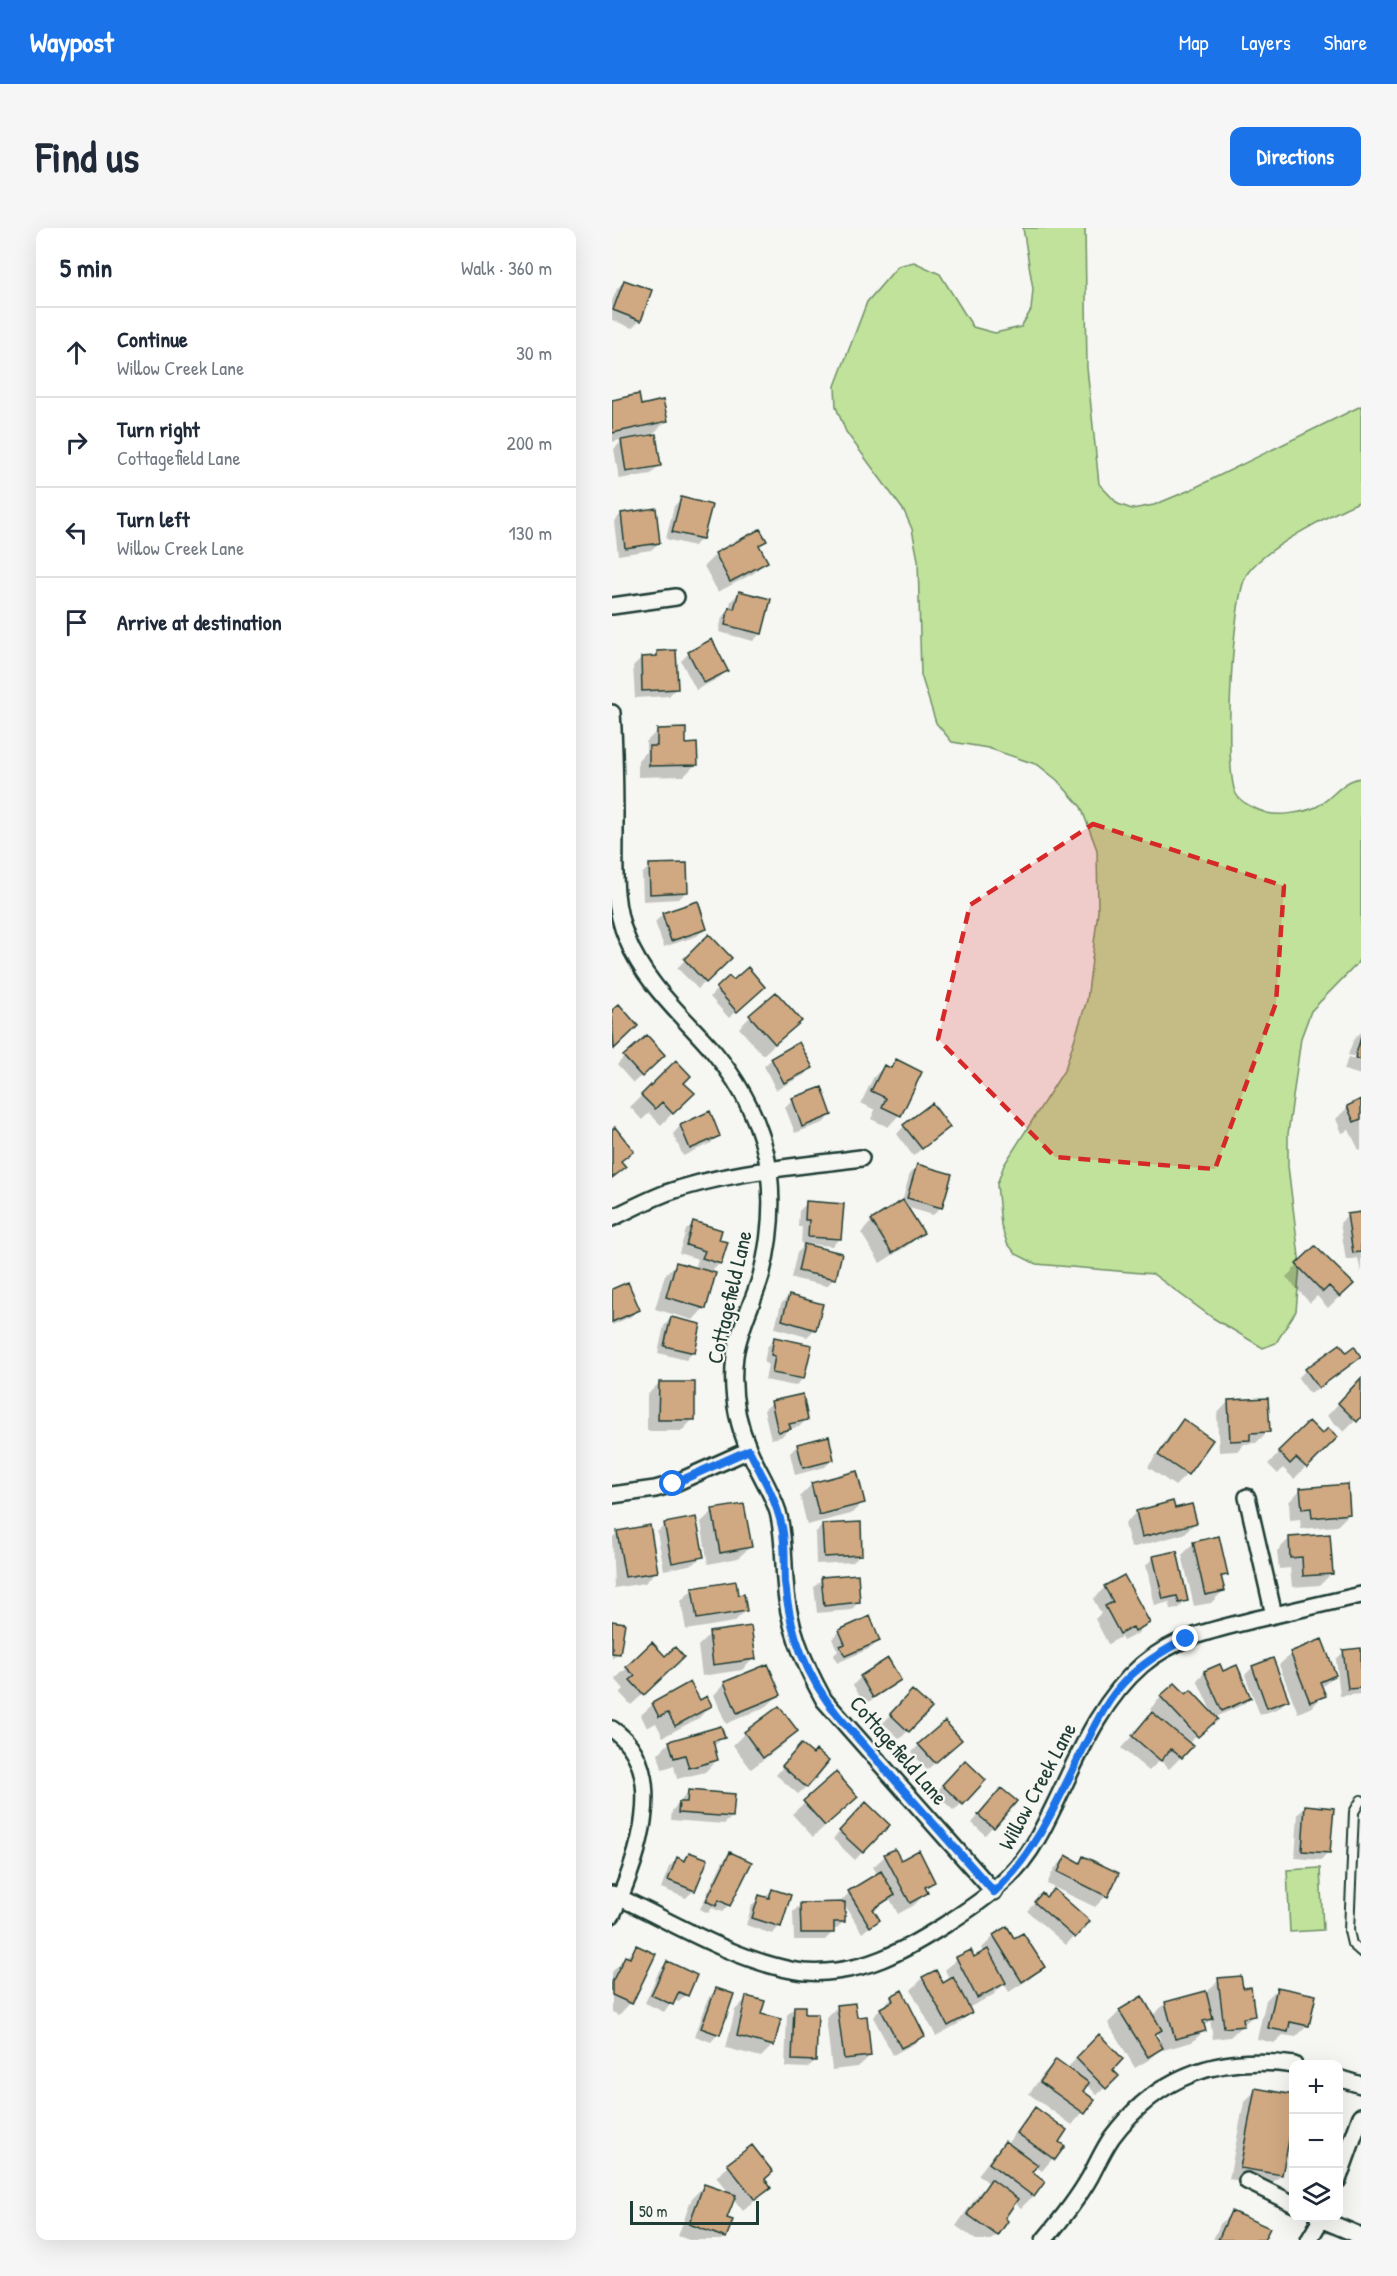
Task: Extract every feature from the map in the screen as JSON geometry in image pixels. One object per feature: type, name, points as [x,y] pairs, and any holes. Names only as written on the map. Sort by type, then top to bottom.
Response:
[{"type":"street","points":[[612,606],[676,597]]},
{"type":"street","name":"Cottagefield Lane","points":[[612,713],[615,781],[615,895],[626,938],[648,977],[729,1072],[753,1114],[769,1170],[770,1224],[766,1251],[760,1277],[740,1331],[733,1379],[740,1425],[749,1450],[777,1509],[782,1529],[789,1612],[795,1636],[810,1675],[824,1700],[994,1892]]},
{"type":"street","points":[[612,1218],[666,1193],[692,1185],[769,1170],[861,1158]]},
{"type":"street","points":[[612,1495],[673,1484],[749,1450]]},
{"type":"street","points":[[1247,1497],[1274,1615]]},
{"type":"street","name":"Willow Creek Lane","points":[[616,1896],[749,1958],[793,1971],[838,1970],[881,1960],[941,1927],[994,1892],[1011,1876],[1037,1839],[1096,1722],[1125,1681],[1162,1651],[1209,1630],[1361,1595]]},
{"type":"street","points":[[612,1729],[624,1737],[632,1747],[639,1762],[644,1792],[643,1824],[638,1851],[616,1896],[612,1915]]},
{"type":"street","points":[[1044,2240],[1074,2202],[1112,2137],[1146,2101],[1168,2085],[1191,2074],[1228,2063],[1270,2061],[1289,2063]]},
{"type":"street","points":[[1343,2080],[1361,2085]]},
{"type":"street","points":[[1342,2168],[1361,2116]]},
{"type":"street","points":[[1246,2181],[1289,2202]]},
{"type":"street","points":[[1309,2240],[1319,2222]]},
{"type":"street","points":[[1330,2222],[1361,2236]]},
{"type":"lane","points":[[1361,1800],[1354,1812],[1349,1931],[1352,1944],[1361,1952]]},
{"type":"highlighted area","points":[[1093,824],[1284,886],[1276,1003],[1215,1169],[1055,1157],[938,1039],[970,905]]},
{"type":"green space","points":[[1023,228],[1085,228],[1087,368],[1099,484],[1118,504],[1132,509],[1154,505],[1190,490],[1361,406],[1361,501],[1283,543],[1255,564],[1247,574],[1237,614],[1231,683],[1230,753],[1232,779],[1238,797],[1250,806],[1267,813],[1298,812],[1316,807],[1342,786],[1361,778],[1361,957],[1311,1011],[1301,1038],[1288,1134],[1288,1166],[1300,1265],[1296,1311],[1276,1343],[1263,1348],[1213,1318],[1153,1274],[1036,1264],[1016,1254],[1007,1243],[1001,1225],[997,1184],[1004,1165],[1065,1069],[1087,1000],[1098,911],[1097,850],[1081,807],[1057,780],[1038,765],[988,748],[952,742],[936,723],[921,675],[918,560],[912,529],[904,511],[846,432],[836,407],[835,386],[867,302],[898,266],[914,262],[940,274],[973,327],[995,333],[1021,327],[1031,310],[1033,289]]},
{"type":"green space","points":[[1320,1868],[1323,1930],[1290,1932],[1287,1870]]},
{"type":"building","points":[[624,280],[652,290],[641,321],[613,310]]},
{"type":"building","points":[[639,394],[641,405],[663,400],[668,421],[612,433],[612,400]]},
{"type":"building","points":[[656,434],[661,466],[626,472],[621,440]]},
{"type":"building","points":[[681,497],[712,505],[703,539],[672,532]]},
{"type":"building","points":[[656,508],[660,543],[625,548],[621,513]]},
{"type":"building","points":[[760,529],[767,541],[759,545],[768,562],[730,582],[715,553]]},
{"type":"building","points":[[739,591],[771,599],[762,634],[725,625],[729,607],[734,609]]},
{"type":"building","points":[[712,639],[728,671],[704,683],[688,652]]},
{"type":"building","points":[[676,650],[678,689],[642,691],[641,657],[657,656],[657,651]]},
{"type":"building","points":[[686,728],[686,744],[697,743],[698,765],[649,766],[649,746],[657,746],[657,729]]},
{"type":"building","points":[[687,863],[688,892],[650,894],[649,864]]},
{"type":"building","points":[[698,901],[707,929],[671,941],[662,913]]},
{"type":"building","points":[[709,934],[732,958],[706,983],[684,959]]},
{"type":"building","points":[[748,967],[765,987],[737,1012],[716,988],[729,976],[733,980]]},
{"type":"building","points":[[776,992],[802,1021],[775,1044],[749,1015]]},
{"type":"building","points":[[619,1004],[638,1026],[614,1049],[612,1010]]},
{"type":"building","points":[[647,1035],[665,1055],[642,1077],[623,1056]]},
{"type":"building","points":[[1361,1037],[1361,1060],[1355,1058]]},
{"type":"building","points":[[799,1042],[813,1068],[784,1083],[771,1058]]},
{"type":"building","points":[[896,1059],[922,1072],[901,1116],[882,1107],[886,1098],[871,1091],[884,1065],[891,1068]]},
{"type":"building","points":[[676,1060],[691,1076],[684,1083],[695,1093],[673,1114],[662,1102],[655,1109],[641,1095]]},
{"type":"building","points":[[822,1087],[832,1115],[802,1127],[792,1098]]},
{"type":"building","points":[[1361,1099],[1361,1119],[1354,1122],[1347,1106]]},
{"type":"building","points":[[932,1103],[950,1127],[922,1149],[903,1125]]},
{"type":"building","points":[[710,1111],[720,1136],[690,1149],[680,1125]]},
{"type":"building","points":[[615,1127],[634,1151],[621,1161],[626,1167],[612,1178],[612,1130]]},
{"type":"building","points":[[917,1164],[952,1174],[942,1208],[907,1198]]},
{"type":"building","points":[[903,1200],[924,1233],[892,1253],[871,1220]]},
{"type":"building","points":[[806,1201],[844,1204],[841,1239],[808,1237],[809,1220],[805,1220]]},
{"type":"building","points":[[1361,1212],[1361,1252],[1353,1253],[1347,1214]]},
{"type":"building","points":[[693,1221],[722,1230],[719,1240],[728,1242],[721,1264],[702,1258],[705,1251],[686,1245]]},
{"type":"building","points":[[804,1244],[842,1253],[836,1279],[798,1271]]},
{"type":"building","points":[[1315,1246],[1354,1284],[1340,1297],[1329,1286],[1323,1292],[1296,1264]]},
{"type":"building","points":[[676,1262],[716,1273],[706,1309],[666,1297]]},
{"type":"building","points":[[628,1282],[640,1310],[612,1322],[612,1289]]},
{"type":"building","points":[[789,1295],[823,1304],[816,1330],[782,1320]]},
{"type":"building","points":[[671,1317],[701,1324],[695,1353],[664,1346]]},
{"type":"building","points":[[774,1337],[812,1345],[804,1379],[772,1373],[775,1356],[771,1355]]},
{"type":"building","points":[[1340,1344],[1346,1352],[1354,1346],[1361,1357],[1319,1388],[1305,1369]]},
{"type":"building","points":[[1361,1378],[1361,1417],[1357,1422],[1338,1403]]},
{"type":"building","points":[[659,1382],[695,1382],[695,1420],[658,1420]]},
{"type":"building","points":[[803,1394],[808,1420],[789,1424],[791,1429],[778,1432],[771,1401]]},
{"type":"building","points":[[1268,1398],[1270,1432],[1250,1433],[1250,1440],[1230,1441],[1228,1400]]},
{"type":"building","points":[[1183,1419],[1213,1440],[1188,1475],[1158,1455]]},
{"type":"building","points":[[1309,1421],[1322,1434],[1328,1428],[1338,1437],[1307,1468],[1296,1458],[1290,1464],[1278,1451]]},
{"type":"building","points":[[829,1436],[834,1460],[803,1468],[797,1444]]},
{"type":"building","points":[[857,1471],[865,1503],[819,1515],[811,1483]]},
{"type":"building","points":[[1348,1484],[1350,1514],[1312,1518],[1311,1508],[1302,1509],[1300,1488]]},
{"type":"building","points":[[1173,1501],[1175,1508],[1192,1504],[1197,1523],[1142,1537],[1136,1511]]},
{"type":"building","points":[[744,1504],[752,1547],[720,1553],[712,1509]]},
{"type":"building","points":[[696,1517],[704,1557],[672,1563],[664,1523]]},
{"type":"building","points":[[861,1522],[862,1555],[824,1557],[822,1524]]},
{"type":"building","points":[[650,1525],[658,1572],[625,1577],[617,1531]]},
{"type":"building","points":[[1330,1534],[1333,1574],[1303,1576],[1302,1557],[1290,1558],[1289,1537]]},
{"type":"building","points":[[1219,1536],[1228,1575],[1221,1576],[1225,1591],[1205,1595],[1193,1542]]},
{"type":"building","points":[[1177,1551],[1188,1601],[1179,1603],[1177,1596],[1163,1599],[1153,1556]]},
{"type":"building","points":[[858,1574],[860,1602],[824,1606],[821,1577]]},
{"type":"building","points":[[1124,1575],[1150,1623],[1135,1631],[1133,1627],[1120,1634],[1105,1606],[1113,1602],[1104,1586]]},
{"type":"building","points":[[736,1581],[738,1595],[744,1594],[747,1611],[697,1619],[692,1588]]},
{"type":"building","points":[[870,1616],[880,1641],[845,1656],[840,1646],[845,1644],[839,1630]]},
{"type":"building","points":[[612,1621],[625,1623],[620,1654],[612,1653]]},
{"type":"building","points":[[751,1626],[756,1659],[713,1665],[709,1632]]},
{"type":"building","points":[[1322,1639],[1336,1675],[1320,1682],[1326,1696],[1310,1702],[1290,1652]]},
{"type":"building","points":[[652,1642],[665,1656],[675,1647],[684,1657],[644,1695],[630,1680],[635,1676],[626,1667]]},
{"type":"building","points":[[1361,1648],[1361,1688],[1348,1689],[1343,1650]]},
{"type":"building","points":[[888,1658],[901,1680],[873,1698],[860,1676]]},
{"type":"building","points":[[1273,1658],[1289,1700],[1267,1708],[1252,1666]]},
{"type":"building","points":[[768,1664],[781,1695],[737,1713],[724,1682]]},
{"type":"building","points":[[1220,1664],[1223,1671],[1237,1665],[1251,1698],[1222,1711],[1204,1671]]},
{"type":"building","points":[[690,1682],[700,1700],[707,1696],[712,1706],[675,1726],[668,1713],[659,1717],[652,1703]]},
{"type":"building","points":[[1175,1683],[1186,1694],[1191,1690],[1218,1719],[1198,1737],[1160,1696]]},
{"type":"building","points":[[912,1690],[932,1708],[909,1732],[890,1714]]},
{"type":"building","points":[[779,1706],[798,1731],[763,1758],[744,1732]]},
{"type":"building","points":[[1152,1712],[1193,1746],[1182,1758],[1171,1749],[1161,1761],[1132,1736]]},
{"type":"building","points":[[945,1721],[962,1740],[935,1763],[918,1744]]},
{"type":"building","points":[[721,1726],[725,1738],[713,1741],[718,1760],[689,1768],[685,1755],[674,1758],[669,1741]]},
{"type":"building","points":[[801,1744],[813,1754],[816,1750],[829,1761],[807,1788],[782,1766]]},
{"type":"building","points":[[965,1760],[986,1780],[963,1805],[942,1785]]},
{"type":"building","points":[[836,1772],[858,1797],[825,1826],[803,1801]]},
{"type":"building","points":[[1001,1788],[1017,1801],[994,1828],[978,1815]]},
{"type":"building","points":[[688,1790],[735,1794],[733,1817],[678,1813],[679,1802],[687,1802]]},
{"type":"building","points":[[866,1802],[890,1825],[863,1853],[839,1831]]},
{"type":"building","points":[[1305,1805],[1334,1808],[1330,1853],[1302,1851]]},
{"type":"building","points":[[895,1849],[901,1860],[919,1850],[935,1882],[925,1887],[928,1893],[910,1903],[884,1854]]},
{"type":"building","points":[[689,1852],[708,1859],[695,1891],[668,1880],[677,1857],[685,1861]]},
{"type":"building","points":[[730,1852],[752,1862],[730,1906],[719,1900],[716,1906],[706,1901]]},
{"type":"building","points":[[1066,1855],[1080,1863],[1083,1856],[1119,1873],[1108,1897],[1058,1872]]},
{"type":"building","points":[[881,1871],[895,1895],[873,1909],[880,1920],[870,1927],[848,1891]]},
{"type":"building","points":[[772,1889],[791,1895],[781,1927],[752,1918],[759,1895],[769,1898]]},
{"type":"building","points":[[1054,1889],[1090,1921],[1075,1938],[1034,1902],[1042,1893],[1046,1897]]},
{"type":"building","points":[[845,1902],[845,1922],[834,1922],[834,1933],[801,1933],[800,1903]]},
{"type":"building","points":[[1007,1926],[1014,1938],[1023,1933],[1045,1967],[1022,1982],[993,1935]]},
{"type":"building","points":[[636,1945],[656,1954],[632,2004],[612,1995],[612,1982],[625,1956],[630,1958]]},
{"type":"building","points":[[988,1949],[1006,1983],[977,1998],[956,1957],[971,1950],[974,1957]]},
{"type":"building","points":[[667,1961],[697,1975],[688,1996],[679,1992],[673,2005],[651,1995]]},
{"type":"building","points":[[936,1970],[943,1983],[953,1977],[972,2013],[948,2026],[922,1977]]},
{"type":"building","points":[[1241,1976],[1243,1988],[1251,1987],[1255,2016],[1243,2018],[1244,2026],[1224,2028],[1218,1978]]},
{"type":"building","points":[[1277,1987],[1316,1995],[1309,2026],[1290,2022],[1288,2032],[1268,2028]]},
{"type":"building","points":[[716,1988],[734,1994],[720,2035],[701,2028]]},
{"type":"building","points":[[902,1990],[925,2036],[901,2048],[880,2008],[893,2001],[891,1996]]},
{"type":"building","points":[[1206,1991],[1213,2019],[1203,2021],[1206,2031],[1175,2039],[1165,2002]]},
{"type":"building","points":[[746,1996],[765,2001],[761,2014],[781,2019],[774,2046],[737,2036]]},
{"type":"building","points":[[1142,1996],[1162,2030],[1155,2034],[1163,2048],[1148,2057],[1119,2010]]},
{"type":"building","points":[[855,2003],[857,2017],[867,2016],[871,2056],[844,2059],[837,2005]]},
{"type":"building","points":[[794,2006],[805,2006],[805,2014],[818,2014],[816,2061],[792,2060]]},
{"type":"building","points":[[1099,2034],[1123,2059],[1113,2070],[1119,2076],[1106,2089],[1076,2058]]},
{"type":"building","points":[[1056,2059],[1089,2083],[1083,2091],[1095,2100],[1085,2114],[1040,2082]]},
{"type":"building","points":[[1255,2088],[1289,2094],[1289,2141],[1282,2175],[1240,2168]]},
{"type":"building","points":[[1035,2107],[1067,2130],[1059,2142],[1065,2146],[1055,2160],[1017,2133]]},
{"type":"building","points":[[1005,2141],[1038,2165],[1032,2172],[1045,2182],[1034,2197],[989,2163]]},
{"type":"building","points":[[752,2145],[773,2172],[765,2179],[771,2188],[755,2200],[727,2164]]},
{"type":"building","points":[[991,2179],[1018,2199],[1005,2218],[1008,2221],[998,2236],[967,2214]]},
{"type":"building","points":[[704,2184],[736,2195],[727,2218],[733,2220],[726,2238],[689,2224]]},
{"type":"building","points":[[1231,2211],[1270,2228],[1264,2240],[1218,2240]]},
{"type":"route","points":[[673,1484],[749,1450],[777,1509],[782,1529],[787,1604],[792,1628],[810,1675],[824,1700],[994,1892],[1011,1876],[1037,1839],[1096,1722],[1125,1681],[1143,1664],[1186,1639]]}]
